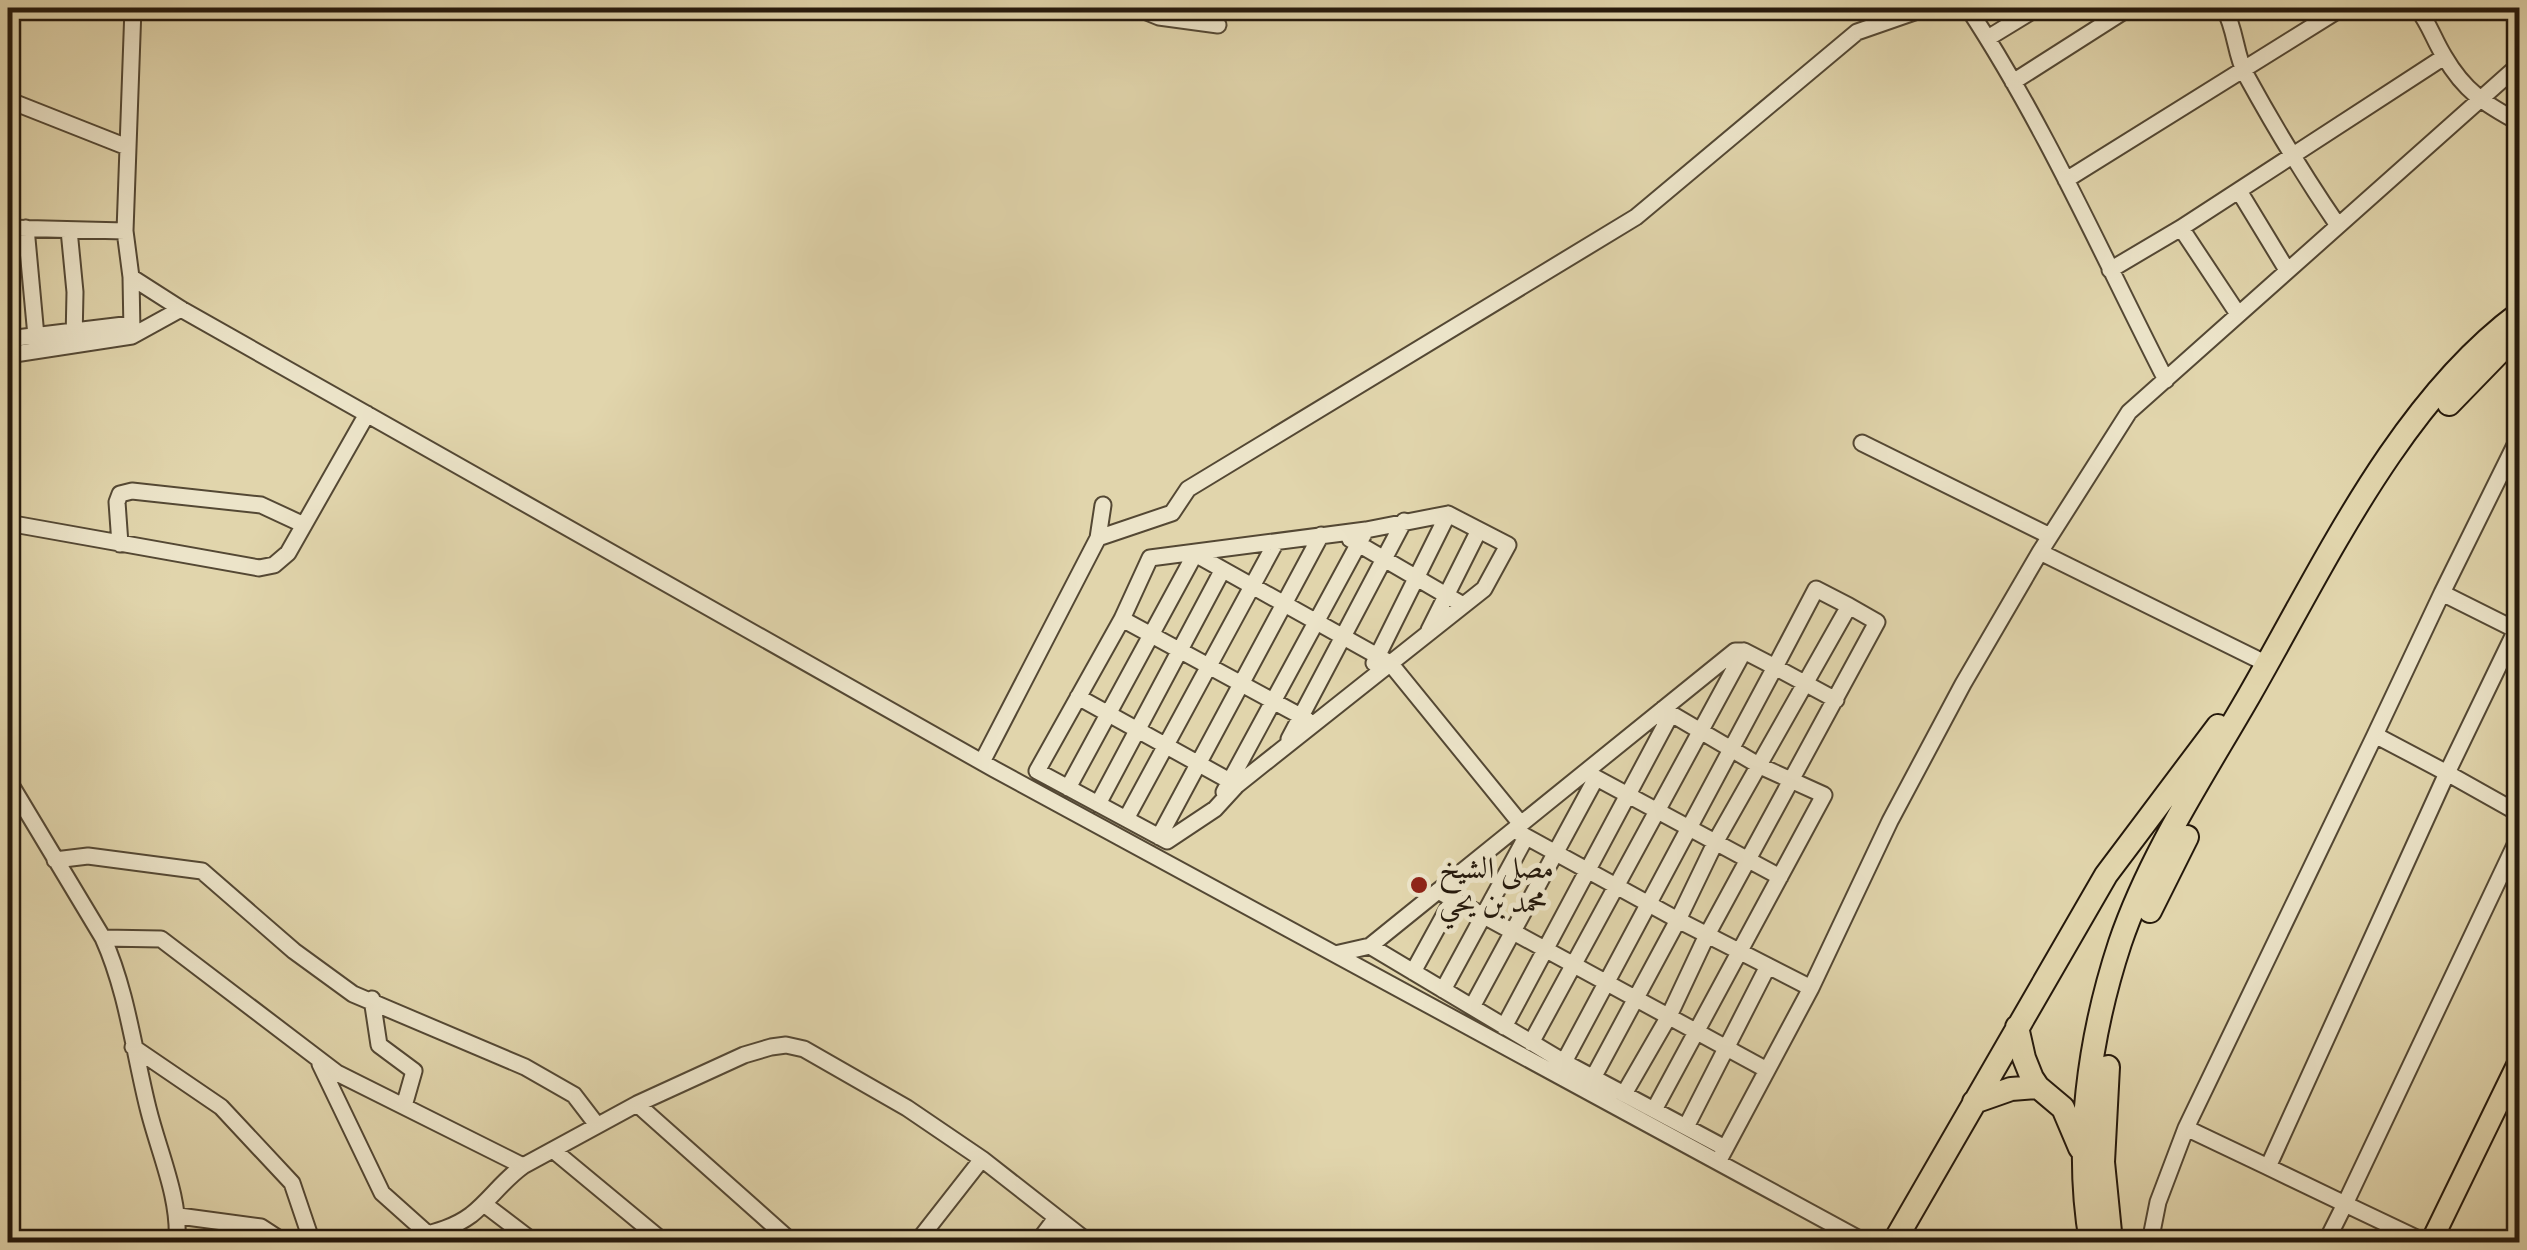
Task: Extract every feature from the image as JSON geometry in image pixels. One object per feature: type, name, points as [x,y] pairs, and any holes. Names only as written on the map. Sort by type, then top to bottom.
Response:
[{"type":"highway","points":[[2090,1242],[2084,1124],[2101,1016],[2120,942],[2177,822],[2363,496],[2461,366],[2520,313]]},
{"type":"highway","points":[[2111,1242],[2103,1162],[2104,1088],[2126,972],[2150,910],[2194,822],[2372,505],[2414,444],[2462,388],[2520,332]]},
{"type":"highway","points":[[1894,1242],[2106,875],[2206,741],[2252,691]]},
{"type":"highway","points":[[2017,1027],[2024,1058],[2038,1087],[2063,1108],[2074,1141],[2083,1152]]},
{"type":"highway","points":[[1974,1102],[1998,1092],[2038,1087]]},
{"type":"main road","points":[[2428,1242],[2520,1059]]},
{"type":"street","points":[[1137,8],[1159,17],[1218,25]]},
{"type":"street","points":[[1098,538],[1172,513],[1188,490],[1636,217],[1857,32],[1926,8]]},
{"type":"street","points":[[1968,8],[2014,82],[2166,380]]},
{"type":"street","points":[[1988,38],[2036,8]]},
{"type":"street","points":[[2014,82],[2129,8]]},
{"type":"street","points":[[2224,8],[2234,26],[2244,71],[2292,156],[2338,224]]},
{"type":"street","points":[[2066,180],[2342,8]]},
{"type":"street","points":[[2416,8],[2426,19],[2444,58],[2478,100],[2520,124]]},
{"type":"street","points":[[132,9],[125,231],[132,330]]},
{"type":"street","points":[[2110,270],[2444,58]]},
{"type":"street","points":[[1722,1155],[1811,988],[1890,821],[1963,684],[2040,552],[2129,412],[2520,64]]},
{"type":"street","points":[[8,100],[127,147]]},
{"type":"street","points":[[2239,191],[2287,270]]},
{"type":"street","points":[[8,228],[125,231]]},
{"type":"street","points":[[26,228],[36,336]]},
{"type":"street","points":[[2181,228],[2238,314]]},
{"type":"street","points":[[69,230],[74,338]]},
{"type":"street","points":[[131,277],[181,309],[982,762],[1334,954],[1722,1155],[1865,1242]]},
{"type":"street","points":[[8,356],[74,338],[132,330],[181,309]]},
{"type":"street","points":[[8,339],[74,338]]},
{"type":"street","points":[[8,522],[260,568],[274,565],[288,553],[366,414]]},
{"type":"street","points":[[2150,1242],[2158,1202],[2186,1128],[2520,436]]},
{"type":"street","points":[[1862,443],[2050,536]]},
{"type":"street","points":[[120,544],[117,502],[120,494],[132,490],[261,505],[304,525]]},
{"type":"street","points":[[982,762],[1098,538],[1103,505]]},
{"type":"street","points":[[1234,783],[1285,747],[1308,720],[1363,685],[1384,659],[1416,578],[1448,514]]},
{"type":"street","points":[[1362,538],[1273,701],[1234,783],[1214,809],[1167,841],[1037,771],[1122,619],[1150,558],[1329,533],[1362,538],[1404,521],[1448,514],[1508,545],[1484,588],[1427,634],[1384,659]]},
{"type":"street","points":[[1308,720],[1343,637],[1404,521]]},
{"type":"street","points":[[1427,634],[1479,530]]},
{"type":"street","points":[[1159,837],[1284,604],[1329,533]]},
{"type":"street","points":[[1362,538],[1384,559],[1463,605]]},
{"type":"street","points":[[1126,819],[1276,542]]},
{"type":"street","points":[[2040,552],[2267,664]]},
{"type":"street","points":[[1194,554],[1384,659],[1520,830],[1648,904],[1811,988]]},
{"type":"street","points":[[1068,788],[1194,554]]},
{"type":"street","points":[[1098,804],[1222,571]]},
{"type":"street","points":[[1564,1062],[1816,589],[1849,606],[1877,622],[1624,1094]]},
{"type":"street","points":[[2268,1167],[2447,773],[2518,629],[2442,593]]},
{"type":"street","points":[[1593,1078],[1716,841],[1849,606]]},
{"type":"street","points":[[1122,619],[1308,720]]},
{"type":"street","points":[[1334,954],[1370,946],[1445,896],[1667,712],[1735,650],[1775,666],[1836,700]]},
{"type":"street","points":[[1531,1043],[1744,651]]},
{"type":"street","points":[[1078,697],[1234,783]]},
{"type":"street","points":[[1654,1110],[1824,795],[1760,766],[1667,712]]},
{"type":"street","points":[[1504,1027],[1628,794],[1667,712]]},
{"type":"street","points":[[2326,1242],[2516,842],[2520,818],[2375,734]]},
{"type":"street","points":[[1590,775],[1780,877]]},
{"type":"street","points":[[1472,1008],[1555,853],[1590,775]]},
{"type":"street","points":[[8,780],[114,962],[179,1216],[177,1242]]},
{"type":"street","points":[[1443,990],[1483,916],[1520,830]]},
{"type":"street","points":[[55,860],[115,858],[202,871],[294,950],[353,994],[525,1067],[574,1096],[598,1125]]},
{"type":"street","points":[[1445,896],[1767,1070]]},
{"type":"street","points":[[1413,972],[1445,896]]},
{"type":"street","points":[[103,938],[161,939],[319,1061],[523,1166]]},
{"type":"street","points":[[1370,946],[1564,1062],[1686,1127],[1722,1155]]},
{"type":"street","points":[[1686,1127],[1768,966]]},
{"type":"street","points":[[372,999],[378,1045],[414,1072],[404,1106]]},
{"type":"street","points":[[401,1242],[454,1226],[484,1204],[509,1175],[637,1104],[744,1055],[786,1045],[804,1048],[848,1072],[982,1159],[1088,1242]]},
{"type":"street","points":[[133,1046],[221,1107],[292,1182],[312,1242]]},
{"type":"street","points":[[319,1061],[382,1193],[429,1235]]},
{"type":"street","points":[[637,1104],[792,1242]]},
{"type":"street","points":[[2186,1128],[2428,1242]]},
{"type":"street","points":[[553,1150],[664,1242]]},
{"type":"street","points":[[917,1242],[982,1159]]},
{"type":"street","points":[[484,1204],[534,1242]]},
{"type":"street","points":[[179,1216],[261,1227],[284,1242]]},
{"type":"street","points":[[1038,1242],[1056,1218]]},
{"type":"place","name":"مصلى الشيخ محمد بن يحي","points":[[1419,885]]}]
